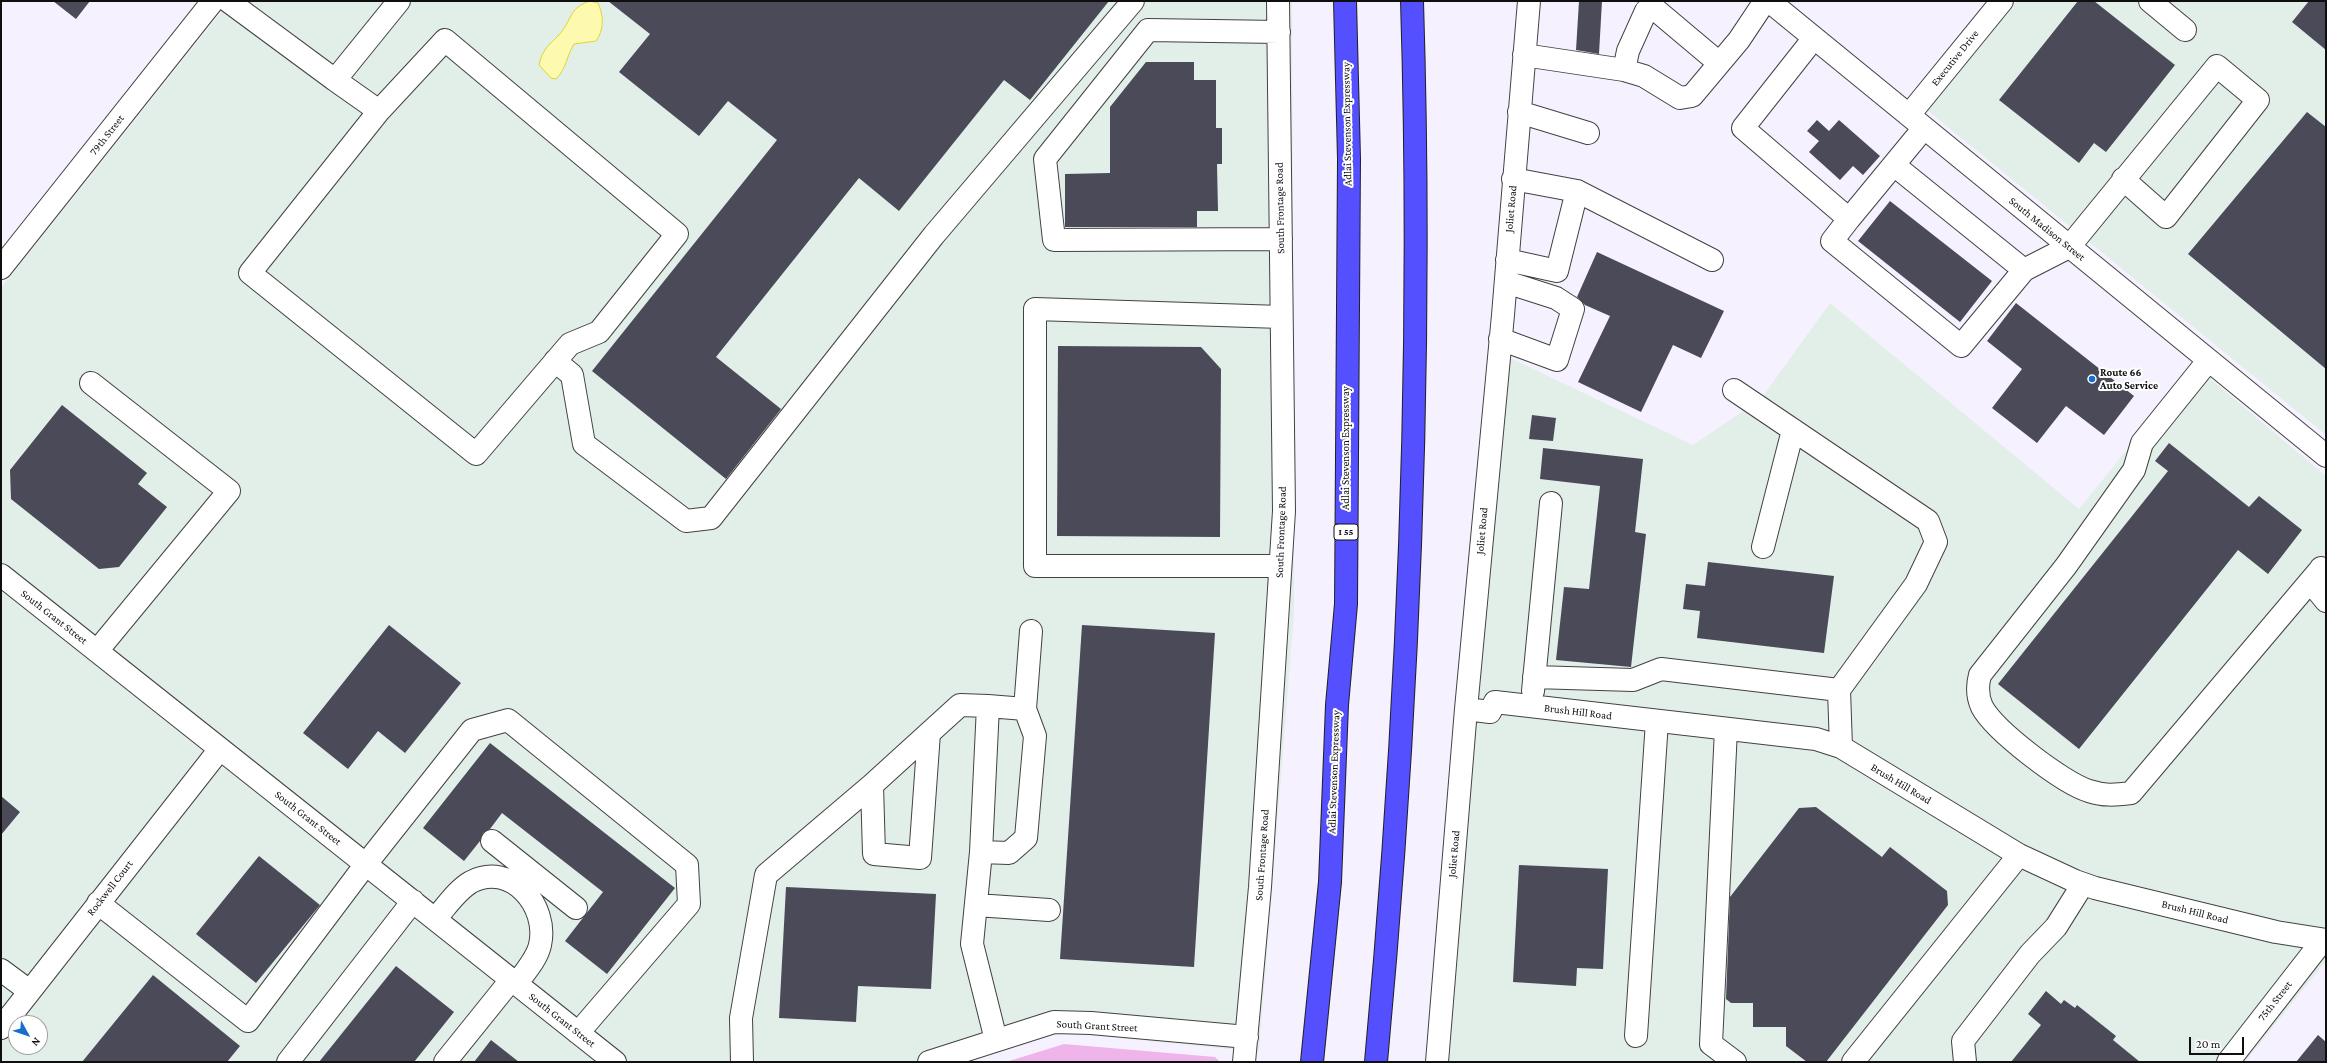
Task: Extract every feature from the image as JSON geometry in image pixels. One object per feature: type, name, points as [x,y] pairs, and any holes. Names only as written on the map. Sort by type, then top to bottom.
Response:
[{"type":"highway","name":"Adlai Stevenson Expressway","points":[[1312,1062],[1330,882],[1337,705],[1346,604],[1349,159],[1345,1]]},
{"type":"highway","points":[[1376,1062],[1393,872],[1416,352],[1417,203],[1412,1]]},
{"type":"street","name":"79th Street","points":[[1,268],[213,1]]},
{"type":"street","points":[[228,1],[379,111]]},
{"type":"street","points":[[335,80],[398,1]]},
{"type":"street","points":[[555,360],[572,374],[584,444],[686,521],[711,518],[934,235],[1133,1]]},
{"type":"street","name":"South Frontage Road","points":[[1244,1062],[1260,887],[1284,511],[1278,1]]},
{"type":"street","name":"Joliet Road","points":[[1437,1062],[1466,709],[1506,282],[1529,1]]},
{"type":"street","name":"Executive Drive","points":[[2002,1],[1917,121],[1894,165],[1832,241],[1961,346],[2024,270]]},
{"type":"street","points":[[2150,1],[2185,30]]},
{"type":"street","points":[[1524,55],[1624,70],[1644,76],[1680,98],[1692,96],[1738,40],[1772,2]]},
{"type":"street","name":"South Madison Street","points":[[1772,2],[2208,361],[2326,456]]},
{"type":"street","points":[[1624,70],[1628,51],[1646,11],[1656,10],[1719,63]]},
{"type":"street","points":[[1278,32],[1148,30],[1045,159],[1054,240],[1281,239]]},
{"type":"street","points":[[1814,38],[1743,128],[1849,219]]},
{"type":"street","points":[[445,40],[677,234],[599,332],[570,344],[555,360],[476,454],[250,273],[379,111],[445,40]]},
{"type":"street","points":[[1894,165],[2024,270],[2069,247],[2123,179],[2217,66],[2258,100],[2166,217],[2123,179]]},
{"type":"street","points":[[1519,112],[1588,133]]},
{"type":"street","points":[[1514,179],[1577,190],[1712,260]]},
{"type":"street","points":[[1507,260],[1557,271],[1577,190]]},
{"type":"street","points":[[1500,340],[1557,360],[1573,309],[1556,298],[1506,282]]},
{"type":"street","points":[[1280,566],[1035,566],[1035,309],[1282,317]]},
{"type":"street","points":[[2208,361],[2142,443],[2134,470],[2066,566],[1980,675],[1977,686],[1983,708],[2000,728],[2043,764],[2067,780],[2088,791],[2110,796],[2131,793],[2322,567]]},
{"type":"street","points":[[91,383],[229,491],[97,651]]},
{"type":"street","points":[[1734,390],[1928,521],[1936,542],[1916,584],[1839,690],[1841,747]]},
{"type":"street","points":[[1763,548],[1793,430]]},
{"type":"street","points":[[1531,706],[1552,503]]},
{"type":"street","points":[[2322,567],[2313,585],[2326,601]]},
{"type":"street","name":"South Grant Street","points":[[1,574],[615,1062]]},
{"type":"street","points":[[981,852],[1009,853],[1026,838],[1035,736],[1025,709],[1031,631]]},
{"type":"street","points":[[1534,677],[1633,680],[1661,669],[1839,690]]},
{"type":"street","name":"Brush Hill Road","points":[[1466,709],[1490,712],[1495,702],[1816,739],[1841,747],[2018,854],[2083,884],[2276,932],[2325,940]]},
{"type":"street","points":[[742,1062],[741,1018],[766,874],[872,785],[960,705],[1025,709]]},
{"type":"street","points":[[988,706],[981,852],[972,944],[996,1040]]},
{"type":"street","points":[[98,903],[248,1021],[366,864],[472,730],[508,720],[687,865],[689,904],[578,1033]]},
{"type":"street","points":[[1636,1036],[1657,721]]},
{"type":"street","points":[[1726,729],[1711,1044],[1735,1062]]},
{"type":"street","points":[[872,785],[874,854],[920,858],[929,733]]},
{"type":"street","name":"Rockwell Court","points":[[1,1028],[28,990],[220,749]]},
{"type":"street","points":[[492,841],[528,881],[576,908]]},
{"type":"street","points":[[1853,1062],[2018,854]]},
{"type":"street","points":[[435,919],[459,892],[471,882],[485,878],[498,878],[512,882],[528,881]]},
{"type":"street","points":[[445,1062],[535,958],[540,946],[542,929],[537,906],[528,881]]},
{"type":"street","points":[[1965,1062],[1963,1041],[2030,954],[2056,927],[2083,884]]},
{"type":"street","points":[[288,1062],[413,901]]},
{"type":"street","points":[[976,905],[1049,910]]},
{"type":"street","name":"75th Street","points":[[2228,1062],[2325,940]]},
{"type":"street","points":[[1,970],[28,990]]},
{"type":"street","name":"South Grant Street","points":[[929,1062],[1054,1022],[1091,1023],[1247,1037]]},
{"type":"shaded area","points":[[230,1],[1292,1],[1294,613],[1259,1052],[1049,1031],[955,1062],[1,1062],[1,288]]},
{"type":"shaded area","points":[[590,1],[598,3],[601,13],[602,28],[599,37],[596,41],[574,44],[560,75],[556,79],[551,78],[539,65],[544,52],[561,33],[574,11],[584,3]]},
{"type":"shaded area","points":[[2017,1],[2326,1],[2326,435],[1927,110]]},
{"type":"shaded area","points":[[1830,303],[2079,509],[2195,366],[2326,476],[2326,961],[2245,1062],[1444,1062],[1510,358],[1693,445],[1761,399]]},
{"type":"shaded area","points":[[1064,1044],[1215,1057],[1220,1062],[1006,1062]]},
{"type":"building","points":[[53,1],[90,1],[76,19]]},
{"type":"building","points":[[608,1],[1109,1],[1030,100],[1004,80],[899,211],[859,178],[716,357],[781,409],[726,479],[592,371],[777,140],[728,101],[699,136],[619,72],[650,34]]},
{"type":"building","points":[[1579,1],[1602,1],[1599,54],[1576,50]]},
{"type":"building","points":[[2078,1],[2094,1],[2175,65],[2106,152],[2094,143],[2079,163],[1999,100]]},
{"type":"building","points":[[2309,1],[2326,1],[2326,50],[2292,22]]},
{"type":"building","points":[[1146,62],[1194,62],[1194,80],[1216,80],[1216,128],[1222,128],[1222,164],[1217,164],[1218,211],[1197,211],[1197,227],[1065,227],[1065,174],[1110,173],[1110,107]]},
{"type":"building","points":[[2307,112],[2326,127],[2326,369],[2188,254]]},
{"type":"building","points":[[1817,120],[1829,131],[1839,120],[1880,156],[1863,175],[1853,166],[1840,180],[1809,152],[1819,141],[1807,131]]},
{"type":"building","points":[[1890,201],[1992,281],[1960,322],[1858,241]]},
{"type":"building","points":[[1597,252],[1724,311],[1701,358],[1673,345],[1641,412],[1578,382],[1610,316],[1585,305],[1577,297]]},
{"type":"building","points":[[2016,303],[2134,396],[2104,435],[2066,406],[2037,443],[1992,408],[2022,369],[1987,341]]},
{"type":"building","points":[[1058,346],[1201,347],[1221,369],[1220,537],[1057,536]]},
{"type":"building","points":[[62,405],[147,473],[138,484],[167,507],[119,567],[99,569],[11,499],[10,470]]},
{"type":"building","points":[[1532,415],[1556,418],[1553,441],[1529,439]]},
{"type":"building","points":[[2169,443],[2249,507],[2259,496],[2302,530],[2268,574],[2238,550],[2079,749],[1998,684],[2168,471],[2155,461]]},
{"type":"building","points":[[1543,448],[1643,459],[1635,532],[1646,534],[1631,667],[1556,660],[1564,587],[1589,589],[1600,486],[1540,479]]},
{"type":"building","points":[[1708,562],[1834,576],[1824,653],[1697,638],[1700,611],[1683,609],[1686,584],[1705,586]]},
{"type":"building","points":[[389,625],[461,683],[405,753],[378,731],[348,769],[303,733]]},
{"type":"building","points":[[1082,625],[1215,633],[1194,967],[1060,959]]},
{"type":"building","points":[[490,743],[675,888],[607,974],[565,941],[603,892],[502,813],[490,829],[483,833],[480,841],[464,861],[423,828]]},
{"type":"building","points":[[1,796],[20,812],[1,835]]},
{"type":"building","points":[[1816,807],[1882,857],[1890,847],[1947,891],[1948,905],[1826,1062],[1807,1062],[1786,1046],[1786,1027],[1753,1027],[1753,1003],[1731,1003],[1726,999],[1730,897],[1799,808]]},
{"type":"building","points":[[259,856],[320,905],[256,983],[196,934]]},
{"type":"building","points":[[1519,865],[1608,869],[1603,969],[1577,968],[1576,986],[1513,982]]},
{"type":"building","points":[[786,887],[936,894],[931,989],[858,986],[856,1022],[779,1018]]},
{"type":"building","points":[[396,966],[454,1012],[414,1062],[319,1062]]},
{"type":"building","points":[[153,975],[240,1046],[227,1062],[82,1062]]},
{"type":"building","points":[[2046,991],[2061,1004],[2064,1000],[2075,1008],[2077,1005],[2116,1036],[2113,1040],[2140,1062],[2011,1062],[2041,1025],[2028,1014]]},
{"type":"building","points":[[2318,1035],[2326,1042],[2326,1062],[2296,1062]]},
{"type":"building","points":[[491,1040],[519,1062],[474,1062]]},
{"type":"place","name":"Route 66 Auto Service","points":[[2092,379]]}]
